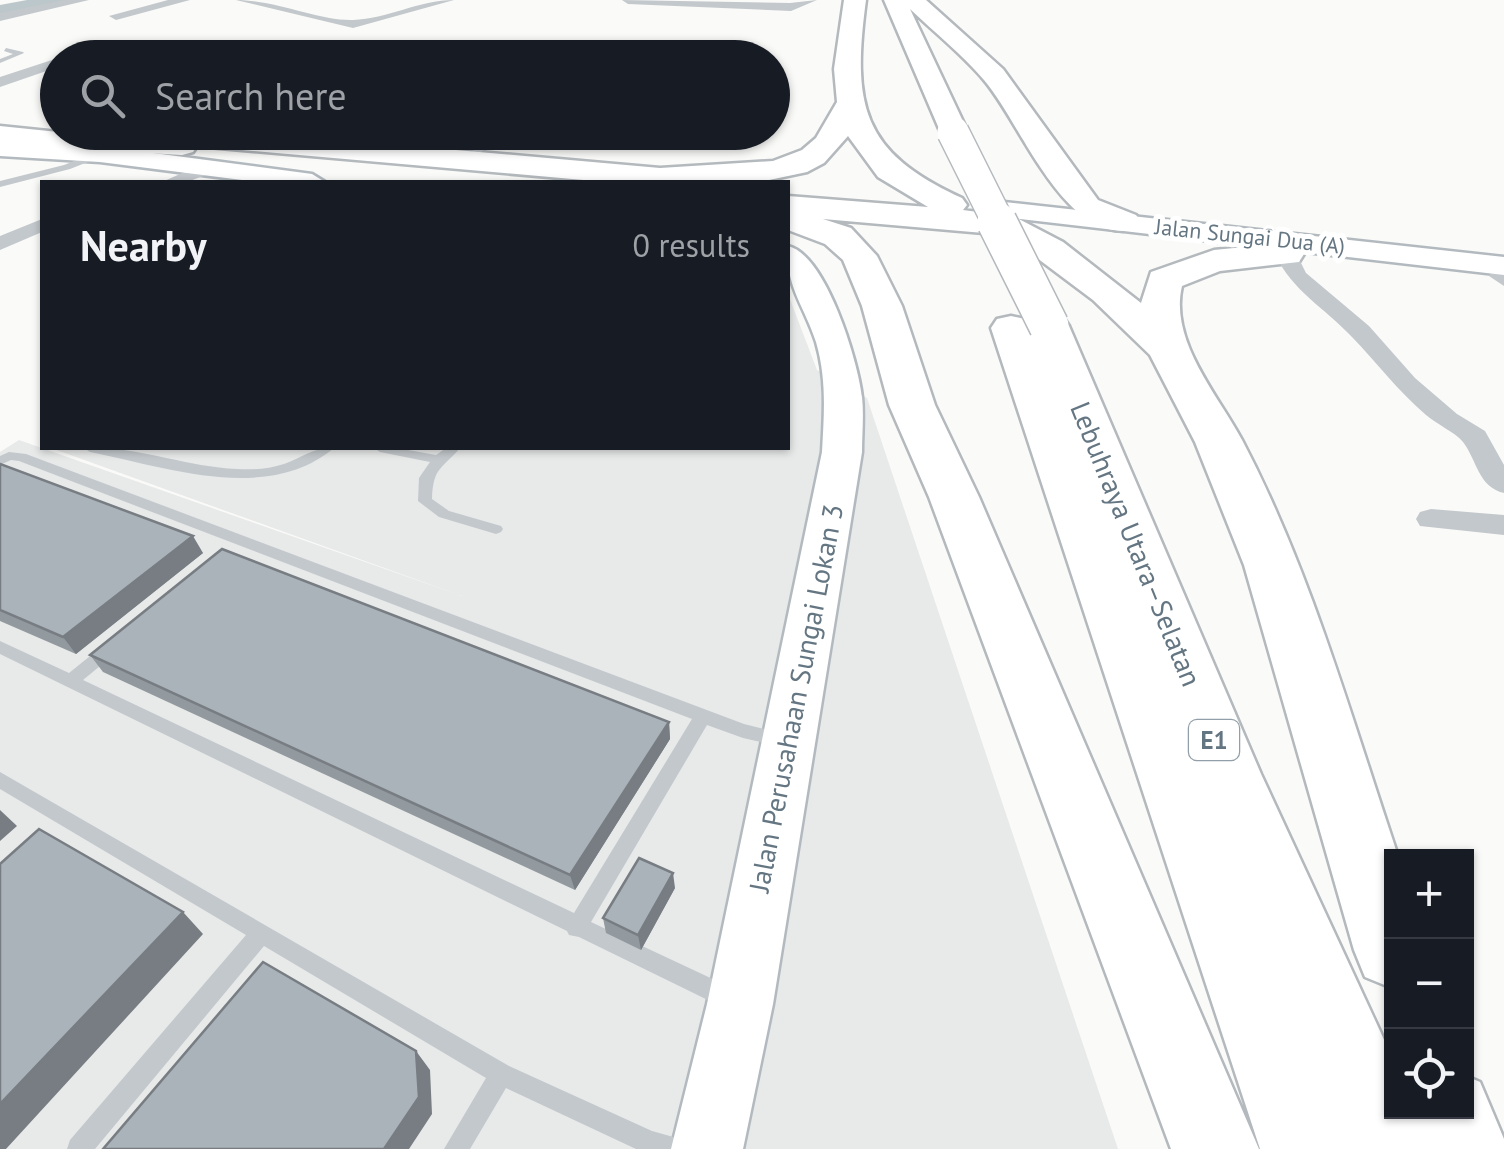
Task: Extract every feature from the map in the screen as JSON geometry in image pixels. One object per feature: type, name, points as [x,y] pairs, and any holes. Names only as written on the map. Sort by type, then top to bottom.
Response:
[{"type":"highway","points":[[854,0],[850,104],[857,132],[874,158],[914,189],[991,203],[1108,292],[1168,348],[1219,442],[1271,565],[1389,939]]},
{"type":"highway","name":"Lebuhraya Utara–Selatan","points":[[876,0],[942,132],[1030,327],[1228,774],[1388,1149]]},
{"type":"highway","name":"Lebuhraya Utara–Selatan","points":[[895,0],[942,132]]},
{"type":"highway","points":[[914,0],[994,75],[1086,208],[1124,222]]},
{"type":"highway","points":[[614,174],[736,175],[784,168],[815,156],[829,143],[850,104]]},
{"type":"highway","points":[[0,115],[40,125]]},
{"type":"highway","points":[[0,127],[40,128]]},
{"type":"highway","points":[[894,275],[949,228],[991,203],[1034,134]]},
{"type":"highway","points":[[0,135],[40,137]]},
{"type":"highway","points":[[186,150],[342,172],[474,180]]},
{"type":"highway","points":[[339,150],[684,180]]},
{"type":"highway","points":[[790,190],[991,203]]},
{"type":"highway","points":[[790,206],[991,203]]},
{"type":"highway","points":[[790,220],[838,236],[859,256],[894,275]]},
{"type":"highway","points":[[1168,348],[1160,296],[1164,280],[1214,261],[1286,254]]},
{"type":"highway","points":[[894,275],[912,405],[954,497],[1215,1149]]},
{"type":"highway","name":"Lebuhraya Utara–Selatan","points":[[1030,327],[1304,1149]]},
{"type":"highway","points":[[1453,1119],[1464,1149]]},
{"type":"main road","points":[[0,149],[100,154],[297,180]]},
{"type":"main road","name":"Jalan Sungai Dua (A)","points":[[991,203],[1503,274]]},
{"type":"main road","name":"Jalan Sungai Dua (A)","points":[[991,203],[1286,254],[1503,274]]},
{"type":"main road","name":"Jalan Perusahaan Sungai Lokan 3","points":[[707,1149],[740,1004],[842,452],[844,396],[826,324],[805,276],[790,257]]},
{"type":"street","points":[[0,7],[36,0]]},
{"type":"street","points":[[0,17],[83,0]]},
{"type":"street","points":[[116,16],[184,0]]},
{"type":"street","points":[[242,0],[353,24],[448,0]]},
{"type":"street","points":[[628,0],[791,7],[811,0]]},
{"type":"street","points":[[0,82],[40,68]]},
{"type":"street","points":[[177,180],[206,168]]},
{"type":"street","points":[[0,244],[40,226]]},
{"type":"street","points":[[1286,254],[1296,276],[1360,331],[1406,384],[1447,420],[1475,436],[1484,460],[1504,484]]},
{"type":"street","points":[[1431,518],[1504,525]]},
{"type":"lane","points":[[0,61],[21,53],[6,50]]},
{"type":"lane","points":[[404,156],[413,150]]},
{"type":"lane","points":[[461,162],[480,150]]},
{"type":"lane","points":[[0,184],[67,168],[100,154]]},
{"type":"lane","points":[[101,450],[253,474],[275,471],[323,450]]},
{"type":"lane","points":[[390,450],[439,460]]},
{"type":"lane","points":[[452,450],[426,478],[425,501],[444,514],[496,528]]},
{"type":"lane","points":[[0,461],[9,456],[21,457],[743,730],[787,741]]},
{"type":"lane","points":[[230,553],[244,541]]},
{"type":"lane","points":[[71,680],[129,634]]},
{"type":"lane","points":[[0,647],[740,1004]]},
{"type":"lane","points":[[576,928],[704,715]]},
{"type":"lane","points":[[0,780],[57,823],[261,933],[501,1074],[650,1143],[674,1149]]},
{"type":"lane","points":[[80,1149],[261,933]]},
{"type":"lane","points":[[456,1149],[501,1074]]},
{"type":"shaded area","points":[[790,299],[817,370],[867,398],[1118,1149],[0,1149],[0,452],[19,440],[462,596],[57,450],[790,450]]},
{"type":"building","points":[[0,464],[193,536],[63,637],[0,610]]},
{"type":"building","points":[[222,549],[669,722],[570,875],[90,655]]},
{"type":"building","points":[[39,829],[183,912],[0,1104],[0,864]]},
{"type":"building","points":[[639,858],[673,873],[638,935],[603,918]]},
{"type":"building","points":[[263,962],[416,1051],[419,1097],[384,1149],[103,1149]]},
{"type":"waterway","points":[[0,11],[60,0]]}]
